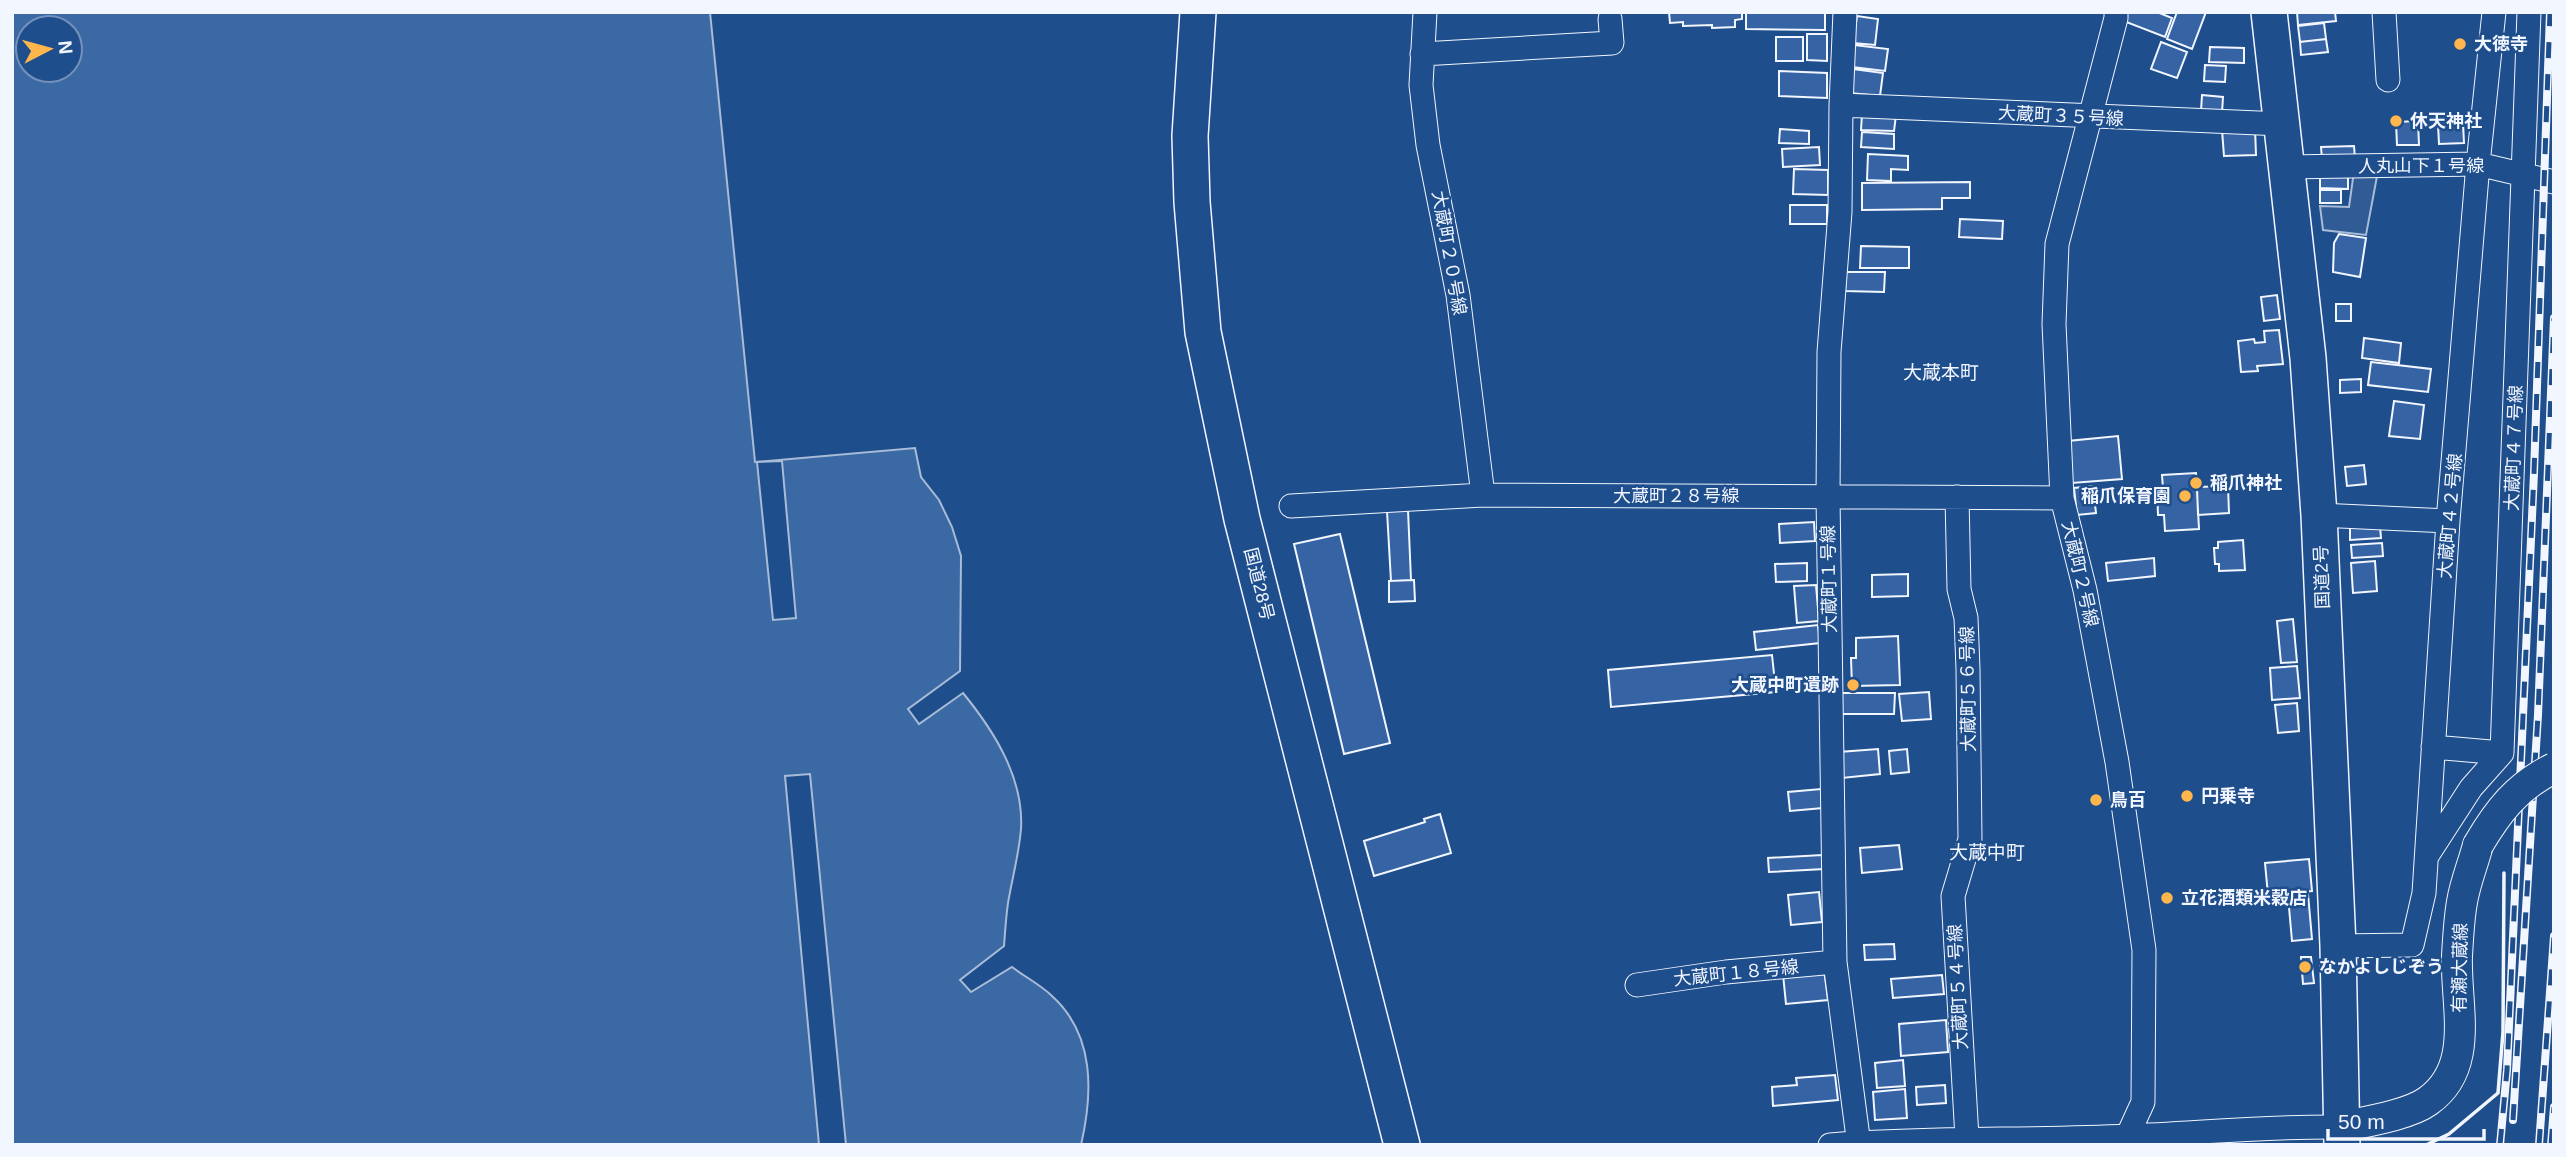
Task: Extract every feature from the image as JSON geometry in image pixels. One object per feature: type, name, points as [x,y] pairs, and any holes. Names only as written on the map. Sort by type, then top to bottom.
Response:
[{"type":"highway","name":"国道28号","points":[[1198,12],[1190,135],[1192,202],[1203,332],[1247,538],[1402,1145]]},
{"type":"highway","name":"国道2号","points":[[2269,12],[2308,358],[2319,515],[2338,946],[2342,1136]]},
{"type":"main road","name":"有瀬大蔵線","points":[[2342,1136],[2427,1103],[2442,1089],[2455,1069],[2460,1042],[2457,958],[2462,901],[2478,845],[2496,815],[2512,797],[2554,768]]},
{"type":"street","name":"大蔵町２０号線","points":[[1425,12],[1421,85],[1428,145],[1458,295],[1483,495]]},
{"type":"street","name":"大蔵町１号線","points":[[1845,12],[1840,105],[1840,212],[1829,352],[1828,497],[1835,962],[1858,1144]]},
{"type":"street","name":"大蔵町２号線","points":[[2116,12],[2057,244],[2054,324],[2062,498],[2085,590],[2117,762],[2144,950],[2143,1101],[2127,1136]]},
{"type":"street","points":[[2384,12],[2388,80]]},
{"type":"street","name":"大蔵町４２号線","points":[[2338,946],[2412,945],[2424,893],[2448,521],[2478,164],[2494,12]]},
{"type":"street","name":"大蔵町４７号線","points":[[2502,753],[2529,12]]},
{"type":"street","points":[[1422,54],[1612,43],[1610,19]]},
{"type":"street","name":"大蔵町３５号線","points":[[1840,105],[2282,124]]},
{"type":"street","name":"人丸山下１号線","points":[[2286,167],[2478,164],[2554,182]]},
{"type":"street","name":"大蔵町２８号線","points":[[1291,506],[1483,495],[2062,498]]},
{"type":"street","name":"大蔵町５６号線","points":[[1957,497],[1959,589],[1966,618],[1968,669],[1970,839]]},
{"type":"street","points":[[2319,515],[2448,521]]},
{"type":"street","points":[[2433,747],[2502,753]]},
{"type":"street","points":[[2425,858],[2471,788],[2502,753]]},
{"type":"street","name":"大蔵町５４号線","points":[[1967,1138],[1953,896],[1970,839]]},
{"type":"street","name":"大蔵町１８号線","points":[[1637,985],[1726,972],[1835,962]]},
{"type":"street","points":[[1830,1145],[1967,1138],[2127,1136],[2280,1126],[2342,1136]]},
{"type":"shaded area","points":[[12,12],[710,12],[755,462],[915,448],[921,477],[939,500],[952,527],[961,556],[960,671],[908,709],[919,724],[963,693],[986,723],[1005,756],[1018,792],[1021,810],[1020,838],[1008,903],[1004,946],[960,980],[971,992],[1012,967],[1048,992],[1066,1011],[1076,1028],[1087,1066],[1088,1105],[1081,1145],[12,1145]]},
{"type":"shaded area","points":[[2354,171],[2378,171],[2366,235],[2323,230],[2320,206],[2349,207]]},
{"type":"pier","points":[[782,461],[796,618],[773,620],[757,462]]},
{"type":"pier","points":[[810,774],[846,1145],[819,1145],[785,776]]},
{"type":"building","points":[[1669,12],[1742,12],[1742,19],[1735,20],[1735,27],[1683,26],[1683,22],[1670,23]]},
{"type":"building","points":[[1746,12],[1825,12],[1825,30],[1746,29]]},
{"type":"building","points":[[2124,12],[2157,12],[2172,18],[2165,37],[2121,20]]},
{"type":"building","points":[[2177,12],[2206,12],[2192,49],[2167,39]]},
{"type":"building","points":[[2297,12],[2335,12],[2336,21],[2298,25]]},
{"type":"building","points":[[1857,16],[1878,19],[1875,45],[1853,43]]},
{"type":"building","points":[[2324,23],[2326,39],[2300,42],[2298,26]]},
{"type":"building","points":[[1807,34],[1827,34],[1827,61],[1807,60]]},
{"type":"building","points":[[1776,37],[1803,37],[1803,61],[1776,61]]},
{"type":"building","points":[[2326,39],[2328,52],[2301,55],[2300,42]]},
{"type":"building","points":[[2161,42],[2187,52],[2177,78],[2151,69]]},
{"type":"building","points":[[1854,45],[1888,49],[1885,71],[1852,67]]},
{"type":"building","points":[[2210,47],[2244,48],[2244,63],[2209,62]]},
{"type":"building","points":[[2205,65],[2226,66],[2225,82],[2204,81]]},
{"type":"building","points":[[1853,69],[1883,73],[1880,96],[1850,93]]},
{"type":"building","points":[[1779,71],[1827,73],[1827,98],[1779,96]]},
{"type":"building","points":[[2202,95],[2223,97],[2222,113],[2201,111]]},
{"type":"building","points":[[1862,114],[1896,115],[1894,131],[1861,130]]},
{"type":"building","points":[[2418,121],[2419,145],[2397,145],[2396,122]]},
{"type":"building","points":[[2463,123],[2464,143],[2439,144],[2438,124]]},
{"type":"building","points":[[2255,128],[2256,155],[2224,156],[2222,130]]},
{"type":"building","points":[[1780,129],[1809,131],[1809,144],[1779,143]]},
{"type":"building","points":[[1862,132],[1894,134],[1894,149],[1861,147]]},
{"type":"building","points":[[2354,146],[2355,158],[2322,159],[2321,147]]},
{"type":"building","points":[[1819,147],[1820,165],[1783,167],[1782,149]]},
{"type":"building","points":[[1868,154],[1908,156],[1908,170],[1891,169],[1891,181],[1867,180]]},
{"type":"building","points":[[1794,169],[1828,170],[1828,195],[1793,194]]},
{"type":"building","points":[[2320,170],[2348,171],[2348,189],[2320,188]]},
{"type":"building","points":[[1970,182],[1970,198],[1942,198],[1942,209],[1862,210],[1862,183]]},
{"type":"building","points":[[2320,190],[2341,190],[2341,203],[2320,203]]},
{"type":"building","points":[[1790,205],[1827,205],[1827,224],[1790,224]]},
{"type":"building","points":[[1960,219],[2003,221],[2002,239],[1959,237]]},
{"type":"building","points":[[2339,234],[2366,238],[2360,277],[2333,272],[2334,243]]},
{"type":"building","points":[[1861,246],[1909,247],[1909,268],[1860,268]]},
{"type":"building","points":[[1846,272],[1885,272],[1884,292],[1845,291]]},
{"type":"building","points":[[2277,295],[2280,319],[2264,321],[2261,297]]},
{"type":"building","points":[[2336,304],[2351,304],[2351,321],[2336,321]]},
{"type":"building","points":[[2279,330],[2283,364],[2257,366],[2258,371],[2241,372],[2238,341],[2254,339],[2255,343],[2265,342],[2264,331]]},
{"type":"building","points":[[2364,338],[2401,343],[2399,363],[2362,358]]},
{"type":"building","points":[[2371,362],[2431,369],[2428,392],[2368,385]]},
{"type":"building","points":[[2361,379],[2361,392],[2340,393],[2340,380]]},
{"type":"building","points":[[2394,401],[2424,405],[2420,439],[2389,436]]},
{"type":"building","points":[[2118,436],[2122,479],[2072,483],[2068,441]]},
{"type":"building","points":[[2364,465],[2366,484],[2347,486],[2345,467]]},
{"type":"building","points":[[2196,473],[2199,529],[2165,531],[2164,515],[2158,515],[2157,489],[2163,489],[2162,475]]},
{"type":"building","points":[[2093,486],[2096,513],[2077,515],[2074,488]]},
{"type":"building","points":[[2228,486],[2229,513],[2198,515],[2197,487]]},
{"type":"building","points":[[1408,510],[1411,580],[1391,581],[1387,511]]},
{"type":"building","points":[[1814,522],[1815,541],[1780,543],[1779,524]]},
{"type":"building","points":[[2380,526],[2381,538],[2350,540],[2350,528]]},
{"type":"building","points":[[1340,534],[1390,743],[1344,754],[1294,544]]},
{"type":"building","points":[[2243,540],[2245,570],[2219,571],[2219,564],[2215,564],[2214,548],[2218,548],[2218,542]]},
{"type":"building","points":[[2382,543],[2383,556],[2352,558],[2351,545]]},
{"type":"building","points":[[2154,558],[2155,576],[2108,581],[2106,563]]},
{"type":"building","points":[[2375,561],[2377,591],[2353,593],[2351,563]]},
{"type":"building","points":[[1807,563],[1807,581],[1776,582],[1775,564]]},
{"type":"building","points":[[1908,574],[1908,596],[1872,597],[1872,575]]},
{"type":"building","points":[[1414,580],[1415,601],[1389,602],[1389,581]]},
{"type":"building","points":[[1816,585],[1819,621],[1797,623],[1794,586]]},
{"type":"building","points":[[2293,619],[2297,662],[2281,663],[2277,621]]},
{"type":"building","points":[[1818,625],[1820,643],[1756,650],[1754,632]]},
{"type":"building","points":[[1898,636],[1900,685],[1852,686],[1851,658],[1856,658],[1856,638]]},
{"type":"building","points":[[1772,655],[1776,692],[1611,707],[1608,670]]},
{"type":"building","points":[[2297,666],[2300,698],[2272,700],[2270,668]]},
{"type":"building","points":[[1929,692],[1931,719],[1902,721],[1899,694]]},
{"type":"building","points":[[1842,693],[1895,693],[1894,714],[1841,714]]},
{"type":"building","points":[[2297,703],[2299,731],[2278,733],[2275,705]]},
{"type":"building","points":[[1878,749],[1880,774],[1842,778],[1839,752]]},
{"type":"building","points":[[1907,749],[1909,772],[1891,774],[1889,751]]},
{"type":"building","points":[[1821,789],[1823,808],[1790,811],[1788,792]]},
{"type":"building","points":[[1440,814],[1451,853],[1374,876],[1364,841],[1425,822],[1424,819]]},
{"type":"building","points":[[1899,845],[1902,869],[1862,873],[1860,848]]},
{"type":"building","points":[[1822,855],[1824,869],[1769,872],[1768,858]]},
{"type":"building","points":[[2309,859],[2312,891],[2268,895],[2265,863]]},
{"type":"building","points":[[1819,892],[1822,922],[1791,925],[1788,895]]},
{"type":"building","points":[[2308,894],[2312,939],[2292,941],[2288,896]]},
{"type":"building","points":[[1894,944],[1895,959],[1865,960],[1864,945]]},
{"type":"building","points":[[2301,957],[2311,957],[2314,983],[2303,984]]},
{"type":"building","points":[[1824,969],[1828,1000],[1786,1004],[1783,974]]},
{"type":"building","points":[[1942,975],[1944,994],[1893,998],[1891,979]]},
{"type":"building","points":[[1946,1020],[1948,1052],[1901,1056],[1899,1024]]},
{"type":"building","points":[[1903,1060],[1905,1086],[1877,1088],[1875,1063]]},
{"type":"building","points":[[1835,1075],[1838,1100],[1773,1106],[1772,1087],[1797,1085],[1796,1078]]},
{"type":"building","points":[[1945,1085],[1946,1103],[1917,1105],[1916,1087]]},
{"type":"building","points":[[1905,1089],[1907,1118],[1875,1120],[1873,1092]]},
{"type":"railway","points":[[2500,1145],[2507,1070],[2534,473],[2550,12]]},
{"type":"railway","points":[[2513,1120],[2538,715],[2554,318]]},
{"type":"railway","points":[[2539,1145],[2554,936]]},
{"type":"railway","points":[[2551,1145],[2554,1107]]},
{"type":"wall","points":[[2426,1145],[2449,1134],[2498,1093],[2503,1032],[2504,873]]},
{"type":"place","name":"大徳寺","points":[[2460,44]]},
{"type":"place","name":"休天神社","points":[[2396,121]]},
{"type":"place","name":"稲爪神社","points":[[2196,483]]},
{"type":"place","name":"稲爪保育園","points":[[2185,496]]},
{"type":"place","name":"大蔵中町遺跡","points":[[1853,685]]},
{"type":"place","name":"円乗寺","points":[[2187,796]]},
{"type":"place","name":"鳥百","points":[[2096,800]]},
{"type":"place","name":"立花酒類米穀店","points":[[2167,898]]},
{"type":"place","name":"なかよしじぞう","points":[[2305,967]]},
{"type":"district","name":"大蔵本町","points":[[1941,372]]},
{"type":"district","name":"大蔵中町","points":[[1987,852]]}]
